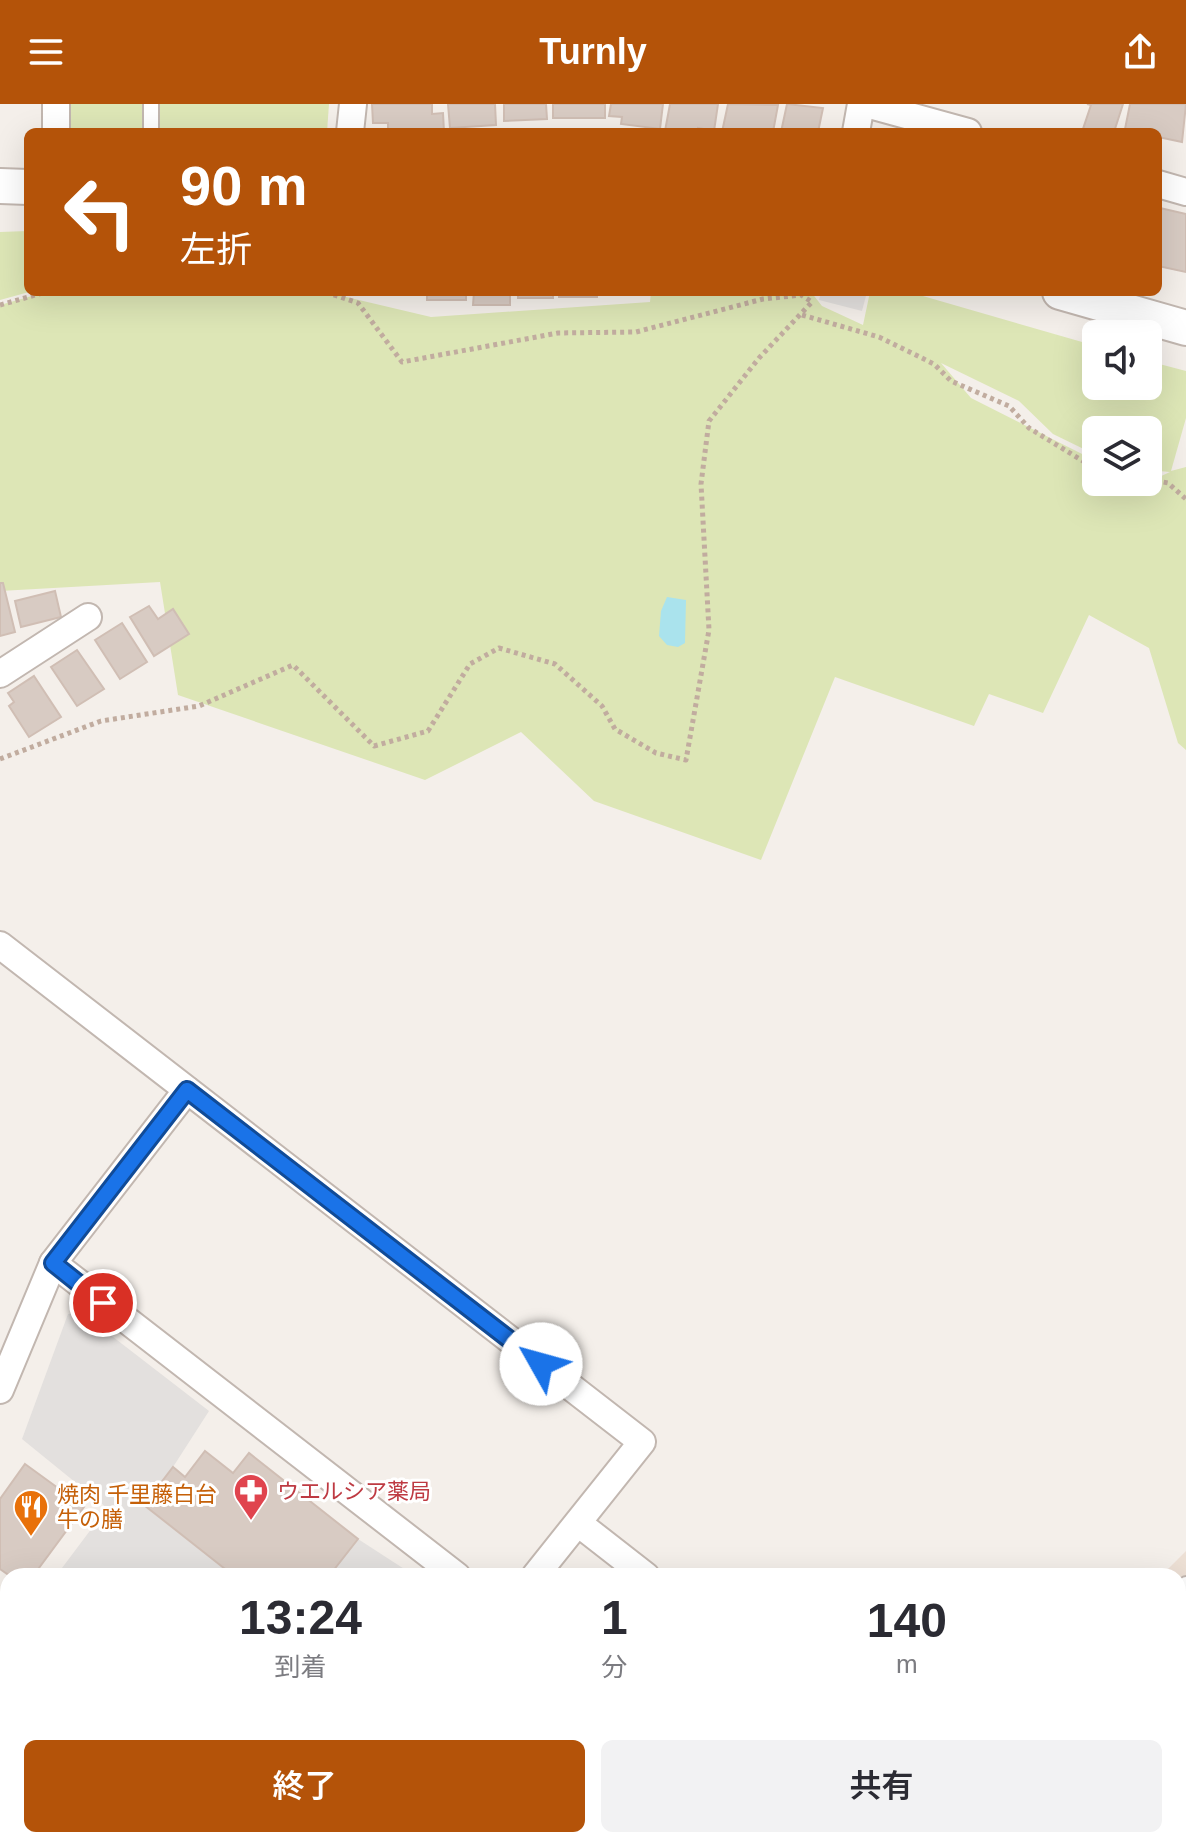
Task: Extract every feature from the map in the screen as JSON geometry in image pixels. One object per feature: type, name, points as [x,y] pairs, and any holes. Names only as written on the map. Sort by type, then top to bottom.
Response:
[{"type":"street","points":[[56,104],[56,128]]},
{"type":"street","points":[[350,128],[353,104]]},
{"type":"street","points":[[857,128],[864,104],[953,128]]},
{"type":"street","points":[[1162,185],[1186,192]]},
{"type":"street","points":[[0,186],[24,187]]},
{"type":"street","points":[[1074,296],[1186,328]]},
{"type":"street","points":[[0,674],[88,617]]},
{"type":"street","points":[[0,945],[642,1442],[541,1568]]},
{"type":"street","points":[[0,1390],[53,1263],[187,1090]]},
{"type":"street","points":[[53,1263],[447,1568]]},
{"type":"street","points":[[578,1523],[636,1568]]},
{"type":"lane","points":[[151,104],[151,128]]},
{"type":"path","points":[[0,305],[32,296]]},
{"type":"path","points":[[337,296],[358,303],[402,362],[558,333],[636,332],[763,299],[792,296]]},
{"type":"path","points":[[0,759],[101,721],[199,706],[293,665],[374,746],[428,731],[470,664],[499,648],[555,664],[602,706],[615,729],[656,753],[686,760],[709,630],[701,484],[709,421],[759,358],[812,302],[803,296]]},
{"type":"path","points":[[802,315],[879,337],[934,364],[951,381],[1009,406],[1029,428],[1082,460]]},
{"type":"path","points":[[1162,482],[1168,483],[1186,499]]},
{"type":"shaded area","points":[[820,296],[866,296],[862,311],[819,300]]},
{"type":"shaded area","points":[[82,1313],[209,1411],[144,1505],[224,1568],[62,1568],[107,1508],[22,1439],[68,1314]]},
{"type":"shaded area","points":[[358,1539],[403,1568],[335,1568]]},
{"type":"shaded area","points":[[1186,1551],[1186,1568],[1169,1568]]},
{"type":"green space","points":[[69,104],[329,104],[327,128],[68,128]]},
{"type":"green space","points":[[24,231],[24,293],[0,300],[0,232]]},
{"type":"green space","points":[[32,296],[342,296],[431,317],[650,302],[651,296],[814,296],[822,306],[863,325],[869,296],[923,296],[1082,342],[1082,400],[1162,400],[1162,365],[1186,371],[1186,418],[1171,471],[1186,467],[1186,750],[1178,743],[1149,648],[1089,615],[1043,713],[989,694],[974,726],[835,677],[761,860],[594,801],[521,732],[425,780],[178,695],[160,582],[0,591],[0,305]]},
{"type":"water","points":[[667,597],[686,600],[685,643],[678,647],[667,645],[659,636],[661,611]]},
{"type":"building","points":[[372,104],[432,104],[432,114],[443,113],[444,128],[388,128],[388,123],[373,123]]},
{"type":"building","points":[[448,104],[495,104],[496,125],[450,128]]},
{"type":"building","points":[[504,104],[546,104],[547,119],[504,121]]},
{"type":"building","points":[[553,104],[605,104],[605,118],[553,118]]},
{"type":"building","points":[[611,104],[663,104],[660,128],[621,124],[622,117],[609,116]]},
{"type":"building","points":[[670,104],[718,104],[714,128],[666,128]]},
{"type":"building","points":[[728,104],[778,105],[774,128],[723,128]]},
{"type":"building","points":[[787,104],[823,108],[819,128],[782,128]]},
{"type":"building","points":[[1087,104],[1123,104],[1115,128],[1083,128],[1091,105]]},
{"type":"building","points":[[1130,104],[1186,104],[1182,142],[1162,138],[1162,128],[1125,128]]},
{"type":"building","points":[[1162,208],[1186,214],[1186,272],[1162,267]]},
{"type":"building","points":[[427,296],[466,296],[466,300],[427,300]]},
{"type":"building","points":[[474,296],[510,296],[510,305],[473,305]]},
{"type":"building","points":[[518,296],[553,296],[553,298]]},
{"type":"building","points":[[0,583],[3,583],[15,632],[0,636]]},
{"type":"building","points":[[55,591],[61,617],[21,627],[15,601]]},
{"type":"building","points":[[149,606],[158,619],[173,609],[189,634],[154,656],[130,617]]},
{"type":"building","points":[[122,623],[147,662],[120,679],[95,640]]},
{"type":"building","points":[[77,650],[104,689],[77,706],[51,667]]},
{"type":"building","points":[[34,676],[61,717],[29,737],[9,706],[14,702],[8,693]]},
{"type":"building","name":"ウエルシア薬局","points":[[205,1451],[233,1473],[249,1453],[358,1539],[335,1568],[224,1568],[144,1505],[173,1467],[185,1477]]},
{"type":"building","name":"焼肉 千里藤白台 牛の膳","points":[[25,1464],[84,1507],[39,1568],[0,1568],[0,1499]]},
{"type":"place","name":"ウエルシア薬局","points":[[251,1522]]},
{"type":"place","name":"焼肉 千里藤白台 牛の膳","points":[[31,1538]]},
{"type":"route","points":[[103,1303],[53,1263],[187,1090],[541,1364]]}]
